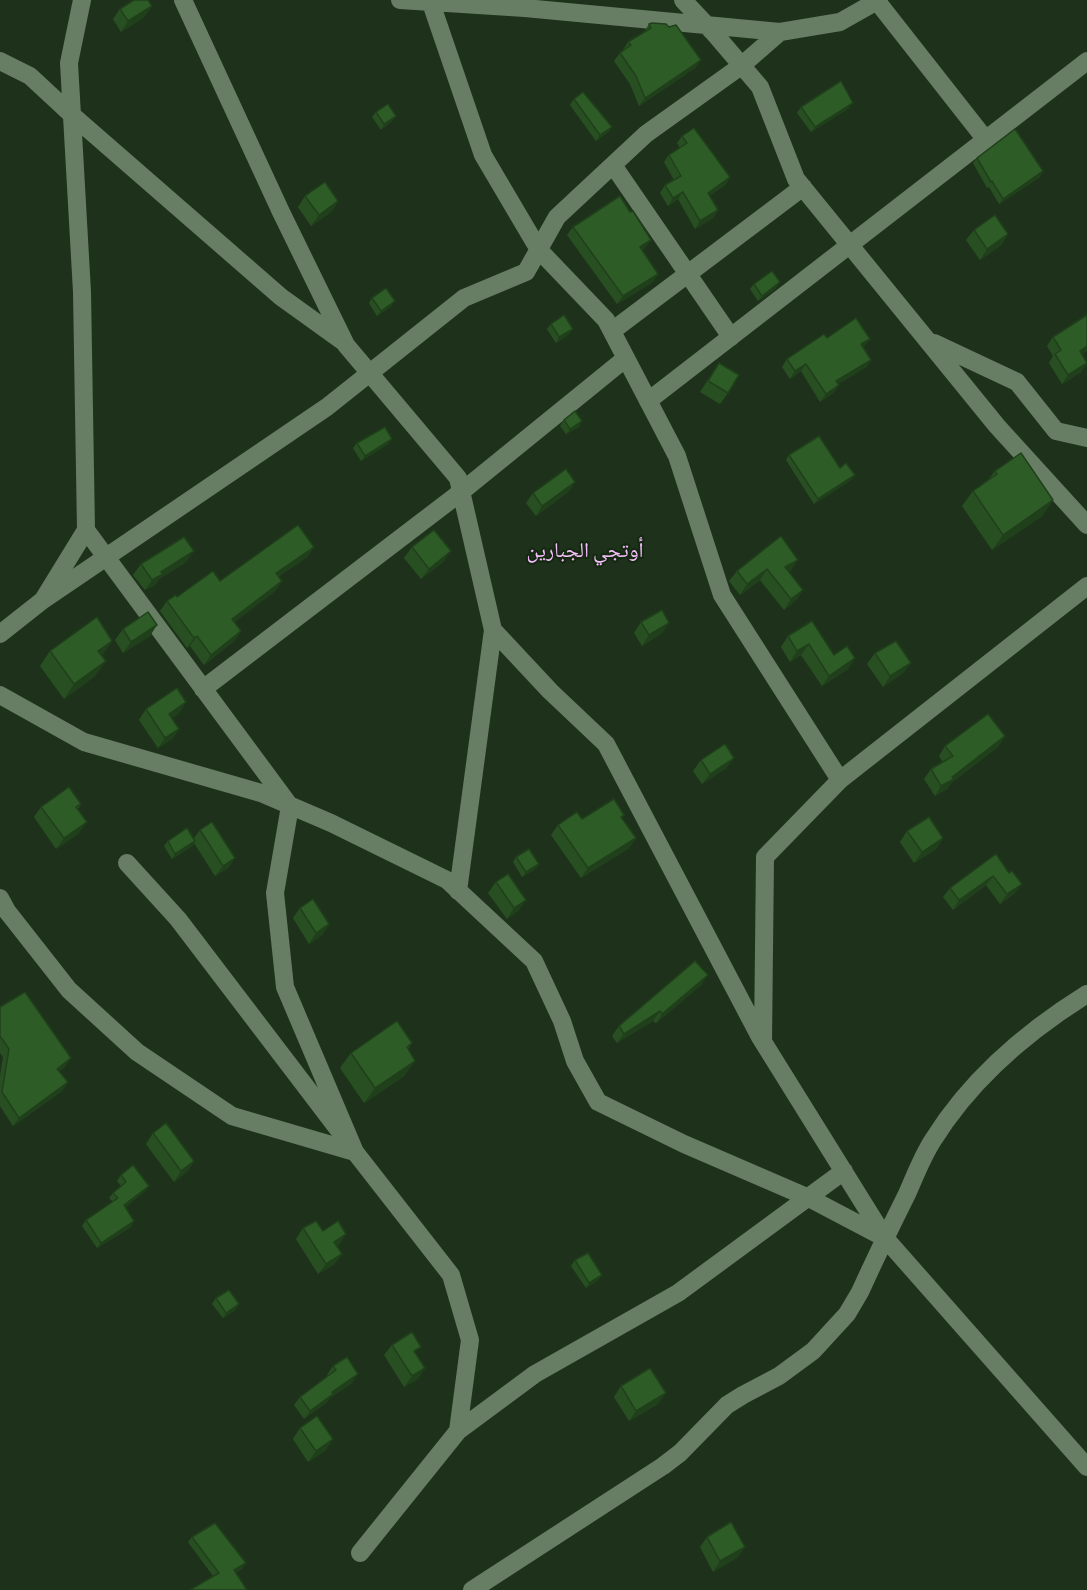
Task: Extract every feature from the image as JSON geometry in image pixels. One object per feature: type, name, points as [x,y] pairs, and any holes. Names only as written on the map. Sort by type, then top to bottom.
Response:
[{"type":"street","points":[[43,600],[86,530],[82,292],[69,63],[82,0]]},
{"type":"street","points":[[183,0],[280,212],[346,345]]},
{"type":"street","points":[[400,0],[525,8],[780,32],[840,22],[878,0],[986,140]]},
{"type":"street","points":[[683,0],[760,87],[796,179],[997,426],[1087,525]]},
{"type":"street","points":[[430,1],[483,155],[538,249],[606,320],[677,456],[722,595],[840,780]]},
{"type":"street","points":[[0,634],[43,600],[327,407],[464,298],[526,272],[557,217],[646,134],[741,66],[780,32]]},
{"type":"street","points":[[648,401],[1087,61]]},
{"type":"street","points":[[0,62],[30,76],[280,297],[346,345],[458,478],[493,630],[458,891]]},
{"type":"street","points":[[613,165],[731,337]]},
{"type":"street","points":[[612,331],[803,187]]},
{"type":"street","points":[[930,341],[1017,382],[1056,431],[1087,438]]},
{"type":"street","points":[[203,689],[461,492],[626,358]]},
{"type":"street","points":[[86,530],[290,806],[275,893],[285,987],[356,1152]]},
{"type":"street","points":[[764,1043],[765,857],[840,780],[1087,586]]},
{"type":"street","points":[[493,630],[550,691],[606,744],[764,1043],[885,1238],[1087,1467]]},
{"type":"street","points":[[0,695],[84,742],[261,793],[332,824],[447,880],[534,961],[562,1021],[575,1061],[598,1102],[684,1144],[809,1198],[885,1238]]},
{"type":"street","points":[[128,863],[178,919],[452,1275],[470,1341],[458,1431]]},
{"type":"street","points":[[0,898],[7,911],[69,990],[137,1052],[232,1116],[356,1152]]},
{"type":"street","points":[[472,1590],[663,1466],[680,1453],[727,1405],[788,1371],[831,1334],[860,1293],[931,1142],[964,1097],[1016,1045],[1060,1011],[1087,994]]},
{"type":"street","points":[[360,1553],[458,1431],[536,1374],[678,1293],[844,1172]]},
{"type":"building","points":[[134,0],[148,0],[152,6],[128,21],[120,9]]},
{"type":"building","points":[[649,24],[666,24],[669,27],[676,25],[701,60],[645,98],[636,76],[620,53],[631,45],[628,42],[651,28]]},
{"type":"building","points":[[841,81],[853,103],[815,127],[801,107]]},
{"type":"building","points":[[583,92],[612,127],[600,135],[574,99]]},
{"type":"building","points":[[388,104],[396,116],[384,124],[376,112]]},
{"type":"building","points":[[694,128],[730,177],[708,193],[718,210],[700,221],[683,192],[673,198],[665,185],[681,176],[669,155],[687,143],[682,136]]},
{"type":"building","points":[[1015,129],[1043,171],[1003,199],[977,158]]},
{"type":"building","points":[[325,182],[338,201],[319,215],[305,196]]},
{"type":"building","points":[[620,196],[630,212],[633,211],[651,240],[640,247],[658,274],[623,296],[573,227]]},
{"type":"building","points":[[995,215],[1008,234],[987,249],[974,230]]},
{"type":"building","points":[[772,271],[780,282],[762,296],[754,284]]},
{"type":"building","points":[[386,288],[395,301],[381,311],[372,298]]},
{"type":"building","points":[[564,315],[573,329],[559,337],[551,324]]},
{"type":"building","points":[[1087,315],[1087,346],[1080,351],[1087,363],[1068,375],[1055,354],[1061,350],[1053,337]]},
{"type":"building","points":[[856,318],[870,339],[861,344],[871,360],[836,381],[839,385],[826,394],[806,364],[795,371],[787,359],[824,334],[827,338]]},
{"type":"building","points":[[719,363],[739,375],[728,393],[708,381]]},
{"type":"building","points":[[575,411],[582,421],[570,429],[564,420]]},
{"type":"building","points":[[385,427],[392,439],[365,456],[357,443]]},
{"type":"building","points":[[819,436],[840,468],[846,463],[855,475],[818,499],[789,455]]},
{"type":"building","points":[[1021,453],[1053,500],[1003,535],[973,491],[997,474],[995,471]]},
{"type":"building","points":[[566,469],[575,482],[542,506],[533,493]]},
{"type":"building","points":[[298,525],[314,547],[276,573],[282,581],[232,619],[241,631],[211,655],[197,636],[194,638],[167,601],[176,595],[177,597],[213,571],[220,581]]},
{"type":"building","points":[[434,530],[451,551],[429,569],[412,547]]},
{"type":"building","points":[[781,536],[798,560],[785,567],[803,590],[791,599],[767,569],[747,584],[737,571]]},
{"type":"building","points":[[184,537],[194,551],[152,580],[141,564]]},
{"type":"building","points":[[662,610],[669,623],[649,635],[641,622]]},
{"type":"building","points":[[148,612],[157,625],[131,642],[123,629]]},
{"type":"building","points":[[97,617],[112,641],[98,651],[106,661],[74,684],[50,651]]},
{"type":"building","points":[[812,621],[834,655],[847,646],[855,658],[829,676],[809,644],[797,651],[788,636]]},
{"type":"building","points":[[896,641],[911,663],[890,676],[875,653]]},
{"type":"building","points":[[177,688],[186,702],[169,714],[179,729],[165,738],[146,709]]},
{"type":"building","points":[[988,714],[1005,736],[952,777],[954,779],[941,786],[931,769],[953,756],[945,746]]},
{"type":"building","points":[[725,744],[734,758],[710,774],[701,760]]},
{"type":"building","points":[[69,787],[81,804],[76,807],[87,822],[64,838],[41,807]]},
{"type":"building","points":[[614,799],[624,815],[621,817],[636,838],[588,868],[558,825],[577,812],[582,819]]},
{"type":"building","points":[[929,817],[943,838],[922,852],[907,831]]},
{"type":"building","points":[[212,822],[235,858],[223,866],[200,830]]},
{"type":"building","points":[[187,828],[195,841],[175,854],[168,841]]},
{"type":"building","points":[[529,849],[539,864],[526,872],[516,857]]},
{"type":"building","points":[[996,854],[1009,873],[1012,871],[1022,884],[1007,894],[993,876],[959,900],[950,888]]},
{"type":"building","points":[[508,874],[526,900],[514,908],[496,882]]},
{"type":"building","points":[[313,899],[329,924],[316,933],[300,908]]},
{"type":"building","points":[[695,961],[708,975],[662,1014],[660,1011],[624,1034],[619,1026]]},
{"type":"building","points":[[25,992],[71,1058],[57,1069],[68,1082],[19,1118],[2,1092],[9,1049],[0,1036],[0,1007]]},
{"type":"building","points":[[397,1021],[412,1043],[407,1047],[415,1061],[375,1088],[351,1053]]},
{"type":"building","points":[[166,1123],[194,1161],[181,1171],[153,1133]]},
{"type":"building","points":[[133,1165],[149,1186],[124,1205],[134,1221],[101,1243],[86,1220],[118,1198],[113,1193],[126,1182],[121,1175]]},
{"type":"building","points":[[316,1221],[323,1231],[338,1221],[346,1234],[334,1242],[342,1254],[326,1264],[303,1228]]},
{"type":"building","points":[[588,1253],[602,1275],[589,1283],[575,1260]]},
{"type":"building","points":[[229,1290],[239,1304],[226,1313],[216,1298]]},
{"type":"building","points":[[412,1332],[421,1347],[414,1351],[425,1368],[412,1376],[392,1345]]},
{"type":"building","points":[[347,1357],[358,1374],[310,1411],[300,1397],[336,1370],[333,1366]]},
{"type":"building","points":[[650,1368],[666,1393],[636,1411],[621,1386]]},
{"type":"building","points":[[317,1416],[333,1439],[316,1451],[300,1428]]},
{"type":"building","points":[[731,1522],[745,1547],[720,1561],[707,1537]]},
{"type":"building","points":[[215,1523],[246,1563],[234,1570],[247,1590],[190,1590],[219,1573],[192,1537]]},
{"type":"district","name":"أوتجي الجبارين","points":[[585,550]]}]
